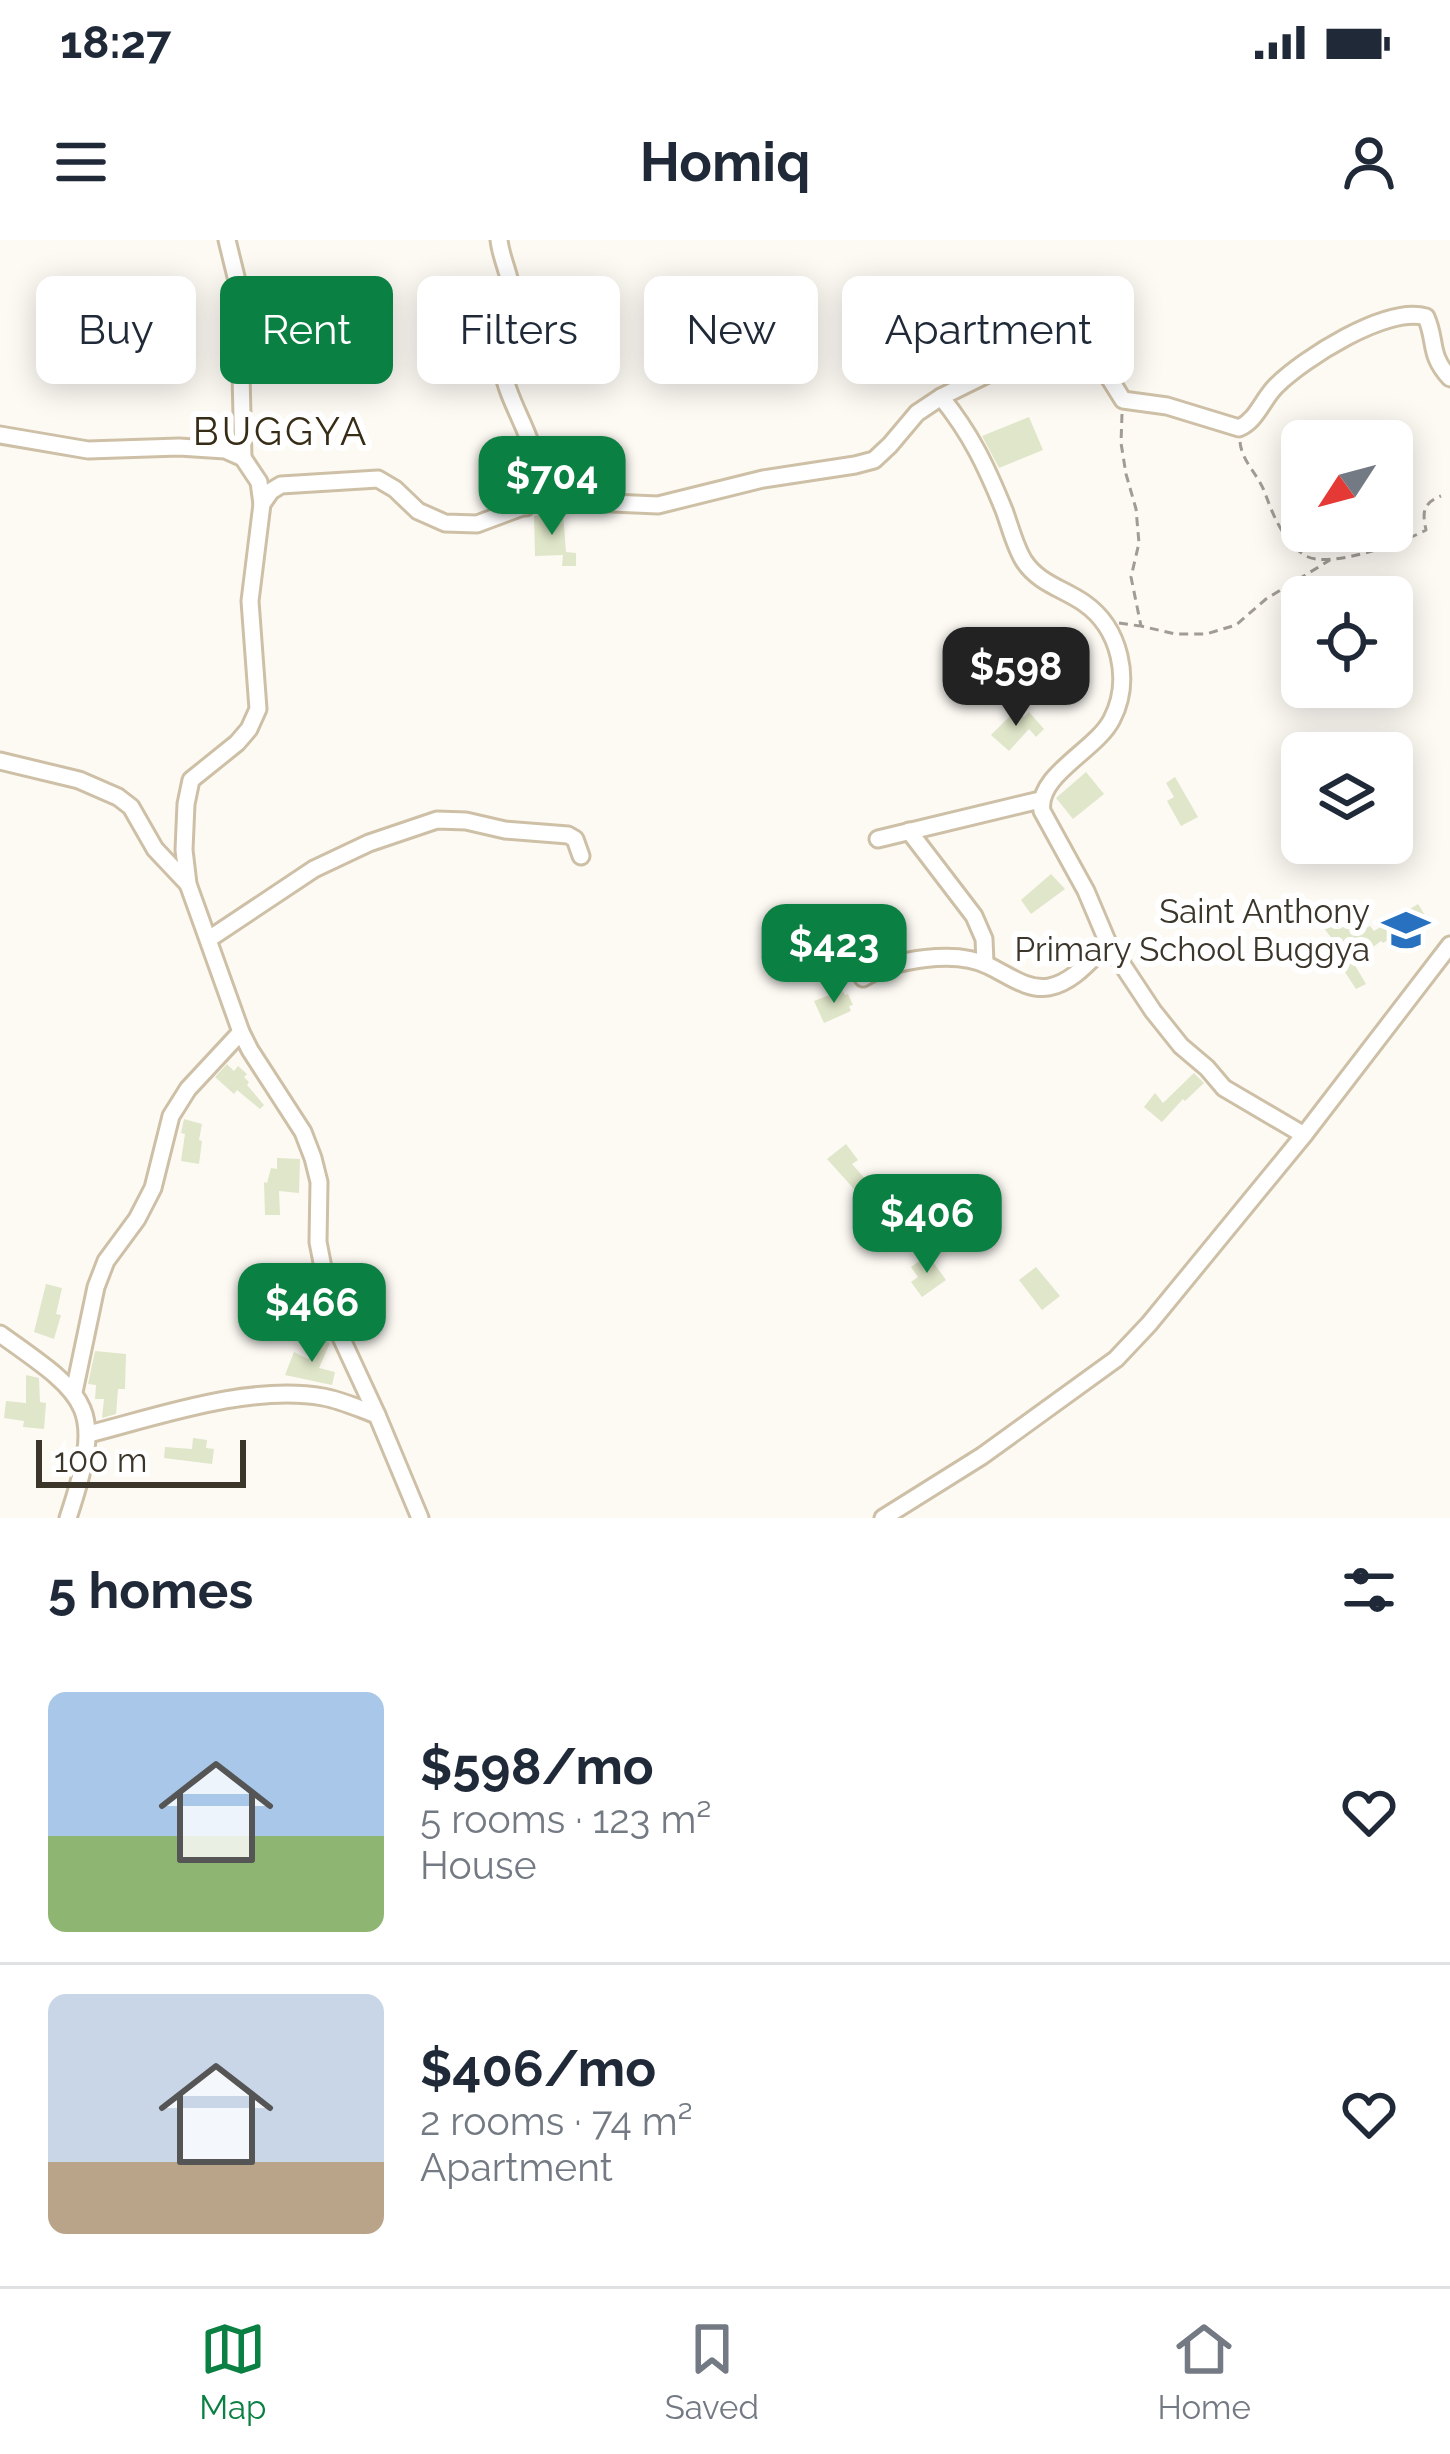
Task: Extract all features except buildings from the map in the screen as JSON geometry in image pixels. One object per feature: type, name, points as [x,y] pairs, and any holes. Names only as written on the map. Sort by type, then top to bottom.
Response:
[{"type":"street","points":[[227,240],[239,289],[243,458],[259,482],[262,504],[250,602],[258,709],[237,743],[191,780],[184,850],[188,884],[241,1032],[303,1132],[313,1158],[319,1182],[318,1242],[339,1333],[420,1518]]},
{"type":"street","points":[[499,240],[512,301],[502,363],[507,392],[533,449],[535,469],[526,507]]},
{"type":"street","points":[[262,504],[281,485],[378,479],[418,511],[445,523],[477,524],[541,500],[658,505],[763,479],[874,460],[917,413],[941,397],[1030,352],[1079,345],[1095,355],[1123,400],[1167,406],[1239,428],[1251,422],[1273,388],[1313,354],[1392,316],[1426,317],[1433,355],[1450,378]]},
{"type":"street","points":[[941,397],[968,430],[1022,559],[1034,574],[1084,602],[1103,619],[1115,642],[1122,692],[1112,720],[1050,782],[1040,800],[1042,811],[1108,943],[1181,1046],[1224,1088],[1304,1135]]},
{"type":"street","points":[[0,435],[88,450],[178,447],[225,450],[243,458]]},
{"type":"street","points":[[0,761],[79,780],[118,797],[130,807],[155,849],[188,884]]},
{"type":"street","points":[[878,838],[1040,800]]},
{"type":"street","points":[[209,939],[314,868],[437,820],[568,836],[581,856]]},
{"type":"street","points":[[910,831],[974,916],[984,939],[985,963]]},
{"type":"street","points":[[863,978],[909,960],[962,959],[985,963],[1008,977],[1044,988],[1073,977],[1108,943]]},
{"type":"street","points":[[884,1518],[982,1456],[1116,1359],[1304,1135],[1448,949]]},
{"type":"street","points":[[74,1392],[96,1287],[106,1261],[153,1188],[170,1116],[188,1089],[241,1032]]},
{"type":"street","points":[[0,1334],[50,1368],[74,1392],[85,1414],[89,1434],[83,1473],[68,1518]]},
{"type":"street","points":[[89,1434],[204,1403],[280,1394],[324,1397],[377,1415]]},
{"type":"path","points":[[1123,400],[1120,443],[1136,509],[1139,543],[1131,577],[1141,626],[1174,634],[1206,634],[1236,626],[1266,599],[1330,560]]},
{"type":"path","points":[[1239,428],[1241,454],[1263,487],[1273,515],[1309,558],[1330,560],[1375,550],[1426,530],[1424,506],[1441,496]]},
{"type":"place","name":"Saint Anthony Primary School Buggya","points":[[1406,930]]},
{"type":"district","name":"BUGGYA","points":[[281,431]]}]
